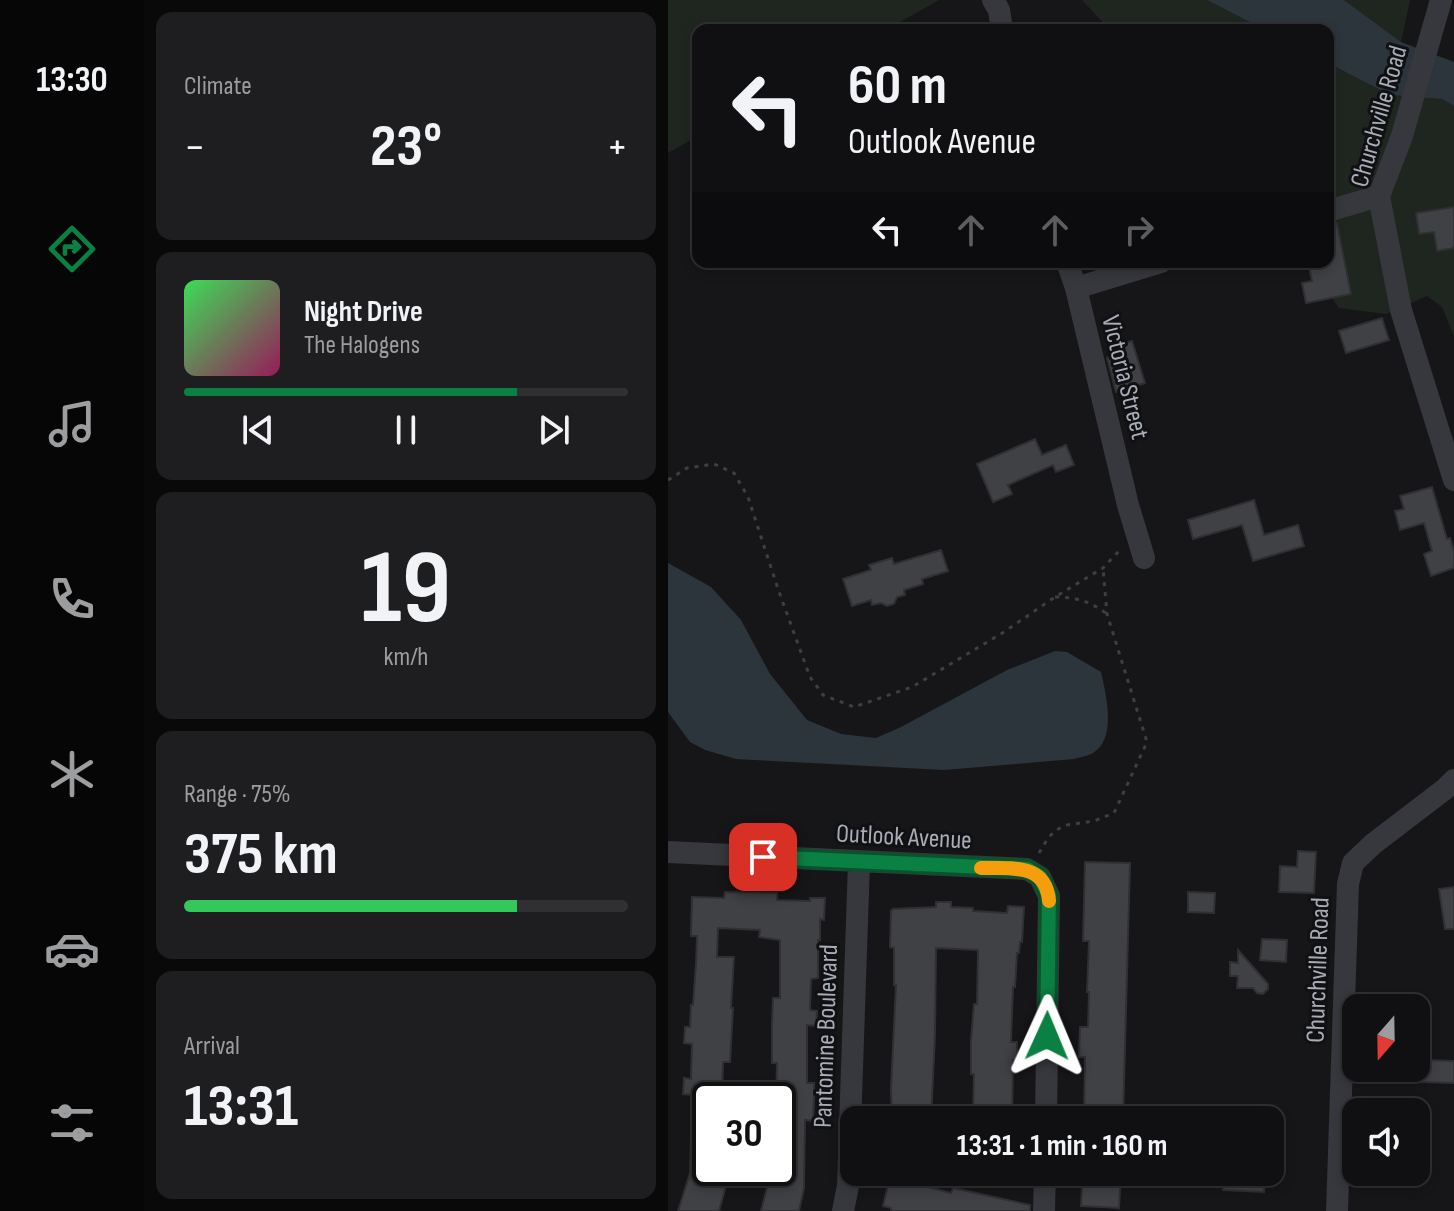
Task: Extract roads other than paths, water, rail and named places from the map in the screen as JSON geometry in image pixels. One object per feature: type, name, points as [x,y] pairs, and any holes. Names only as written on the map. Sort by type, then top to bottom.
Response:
[{"type":"street","points":[[993,0],[999,10],[1001,24]]},
{"type":"street","name":"Churchville Road","points":[[1441,0],[1402,136],[1379,196],[1401,310],[1454,480]]},
{"type":"street","points":[[1334,209],[1379,196]]},
{"type":"street","name":"Victoria Street","points":[[1069,268],[1144,558]]},
{"type":"street","points":[[1076,288],[1141,268]]},
{"type":"street","name":"Churchville Road","points":[[1337,1211],[1348,884],[1353,863],[1454,780]]},
{"type":"street","name":"Outlook Avenue","points":[[668,852],[1034,873],[1049,896],[1046,1106]]},
{"type":"street","name":"Pantomine Boulevard","points":[[843,1211],[848,1186],[859,862]]},
{"type":"street","points":[[1044,1211],[1045,1186]]}]
